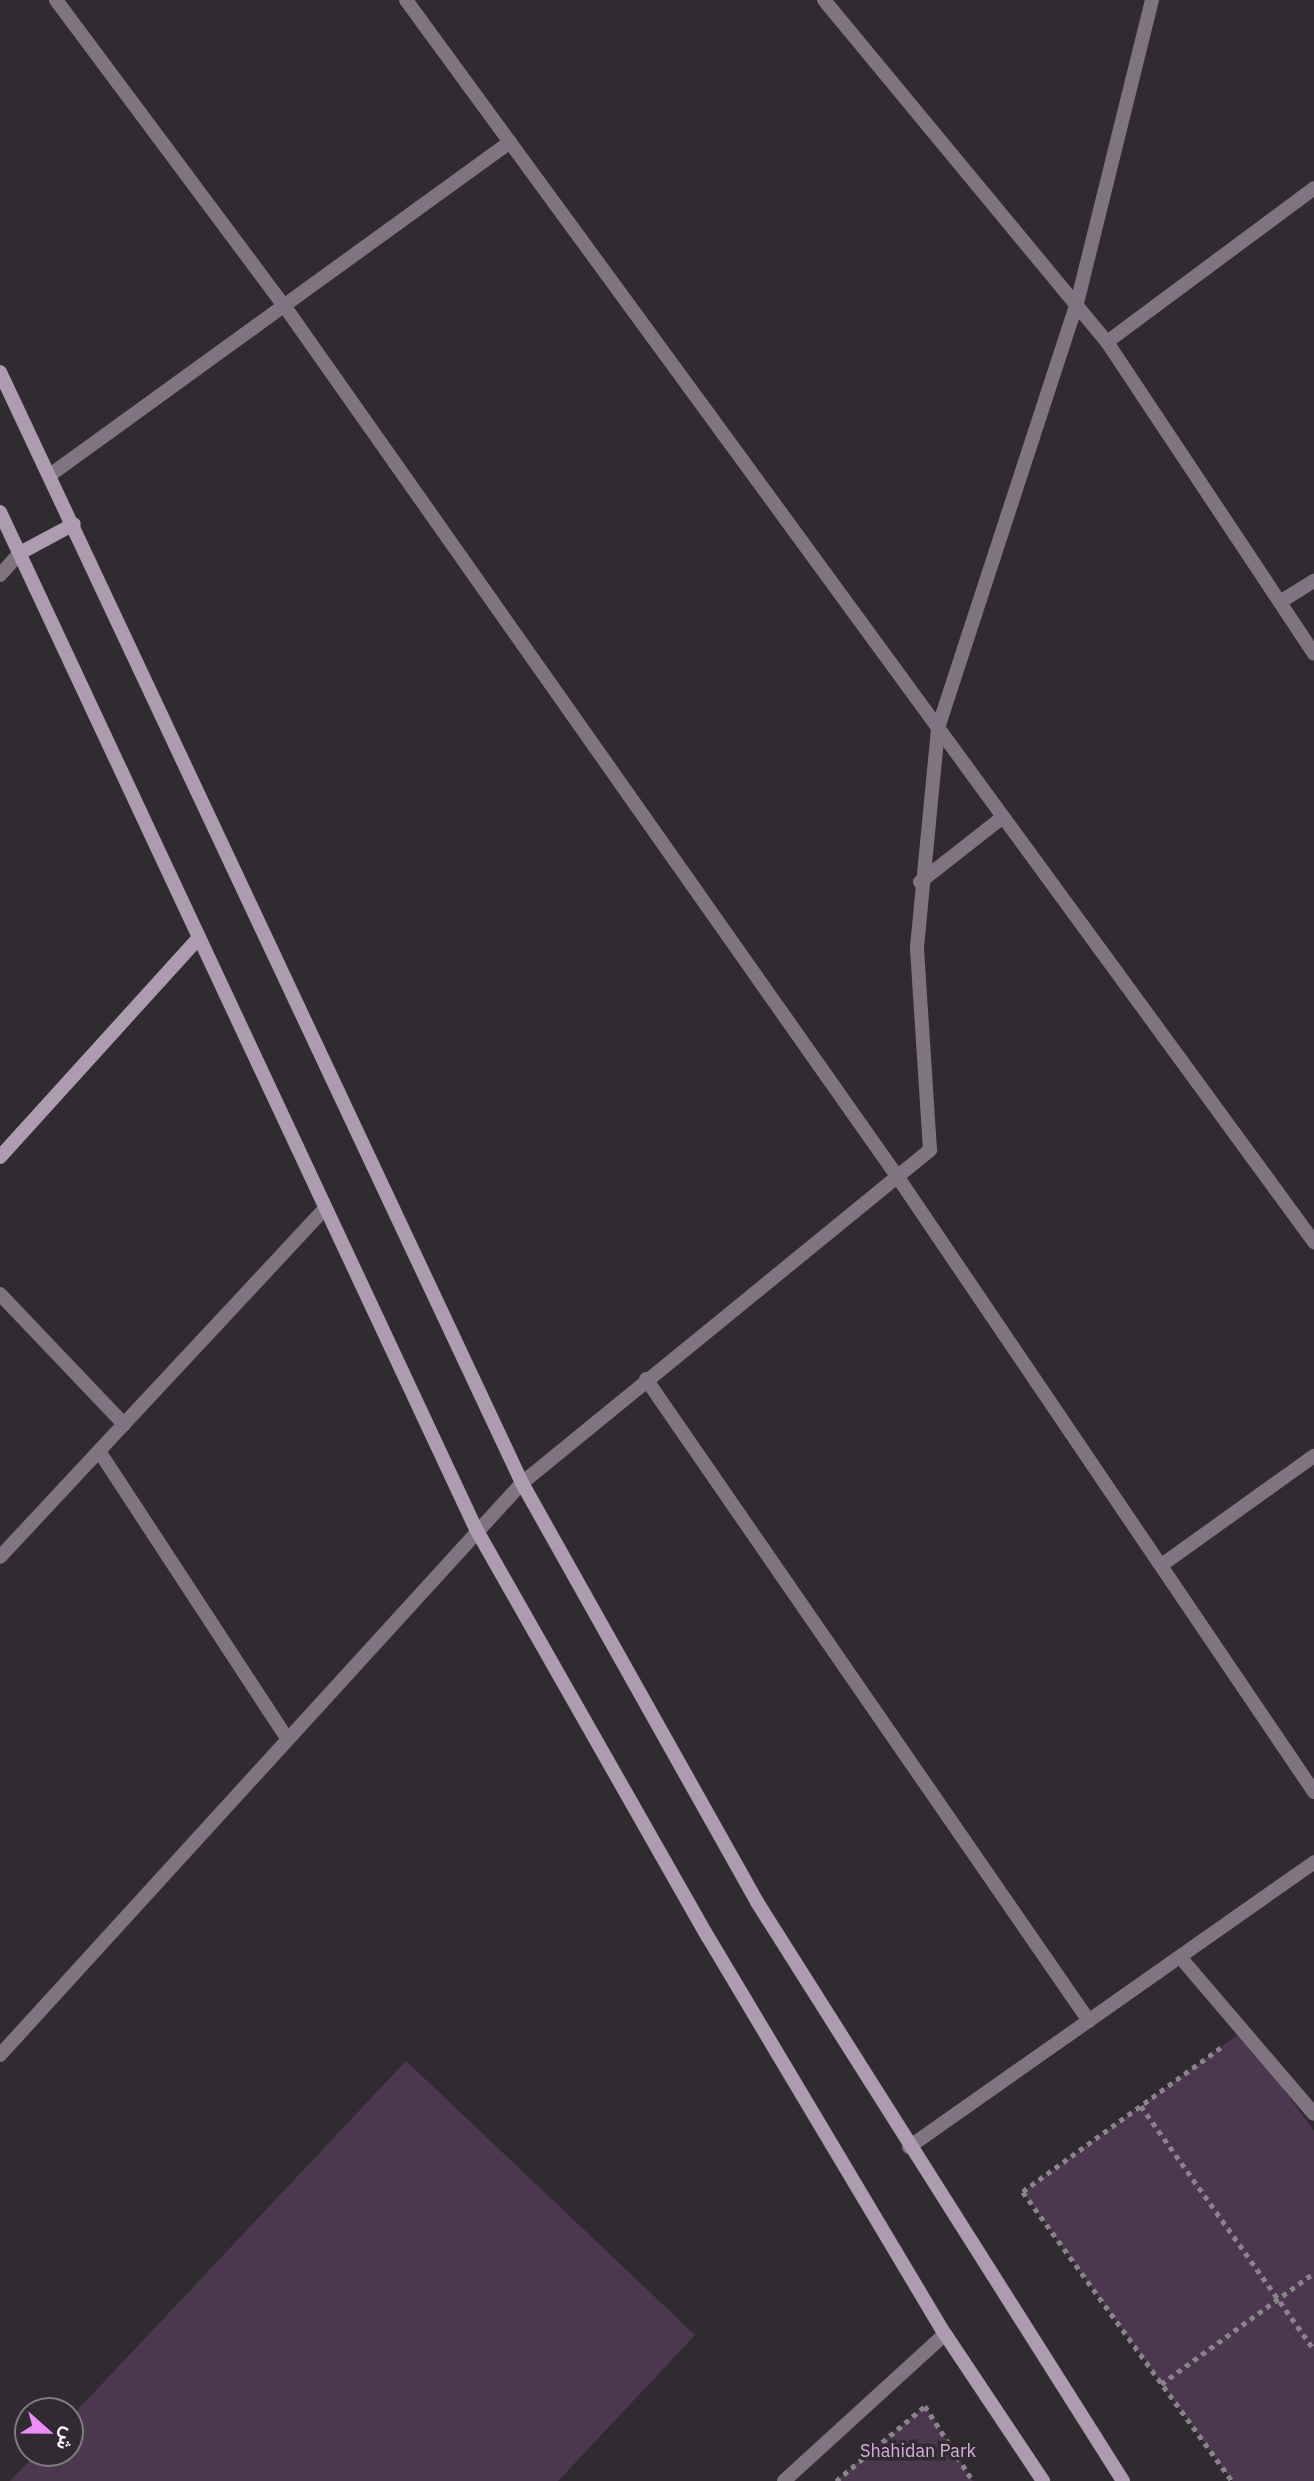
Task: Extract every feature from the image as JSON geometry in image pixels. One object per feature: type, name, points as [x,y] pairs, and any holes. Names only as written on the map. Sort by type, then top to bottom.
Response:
[{"type":"street","points":[[56,0],[283,304],[897,1176],[1163,1564],[1314,1792]]},
{"type":"street","points":[[406,0],[1314,1242]]},
{"type":"street","points":[[824,0],[1107,342],[1314,653]]},
{"type":"street","points":[[0,2055],[476,1529],[522,1483],[646,1379],[930,1150],[918,960],[920,882],[938,728],[1077,303],[1152,0]]},
{"type":"street","points":[[51,475],[283,304],[510,142]]},
{"type":"street","points":[[1107,342],[1314,188]]},
{"type":"street","points":[[0,372],[51,475],[522,1483],[757,1902],[909,2147],[1123,2481]]},
{"type":"street","points":[[0,512],[323,1211],[476,1529],[708,1937],[945,2334],[1043,2481]]},
{"type":"street","points":[[0,575],[20,553],[74,524]]},
{"type":"street","points":[[1280,602],[1314,580]]},
{"type":"street","points":[[920,882],[1003,817]]},
{"type":"street","points":[[0,1157],[197,940]]},
{"type":"street","points":[[0,1557],[323,1211]]},
{"type":"street","points":[[0,1294],[124,1424]]},
{"type":"street","points":[[646,1379],[1089,2021]]},
{"type":"street","points":[[99,1451],[287,1738]]},
{"type":"street","points":[[1163,1564],[1314,1457]]},
{"type":"street","points":[[909,2147],[1314,1862]]},
{"type":"street","points":[[1180,1957],[1314,2114]]},
{"type":"street","points":[[784,2481],[945,2334]]},
{"type":"path","points":[[1231,2040],[1023,2192],[1232,2481]]},
{"type":"path","points":[[1141,2106],[1277,2300],[1314,2348]]},
{"type":"path","points":[[1161,2384],[1314,2273]]},
{"type":"path","points":[[836,2481],[925,2406],[973,2481]]},
{"type":"green space","points":[[1242,2032],[1314,2131],[1314,2481],[1232,2481],[1023,2192]]},
{"type":"green space","points":[[406,2061],[695,2335],[558,2481],[10,2481],[24,2467],[84,2467],[84,2403]]},
{"type":"green space","name":"Shahidan Park","points":[[925,2406],[973,2481],[836,2481]]}]
